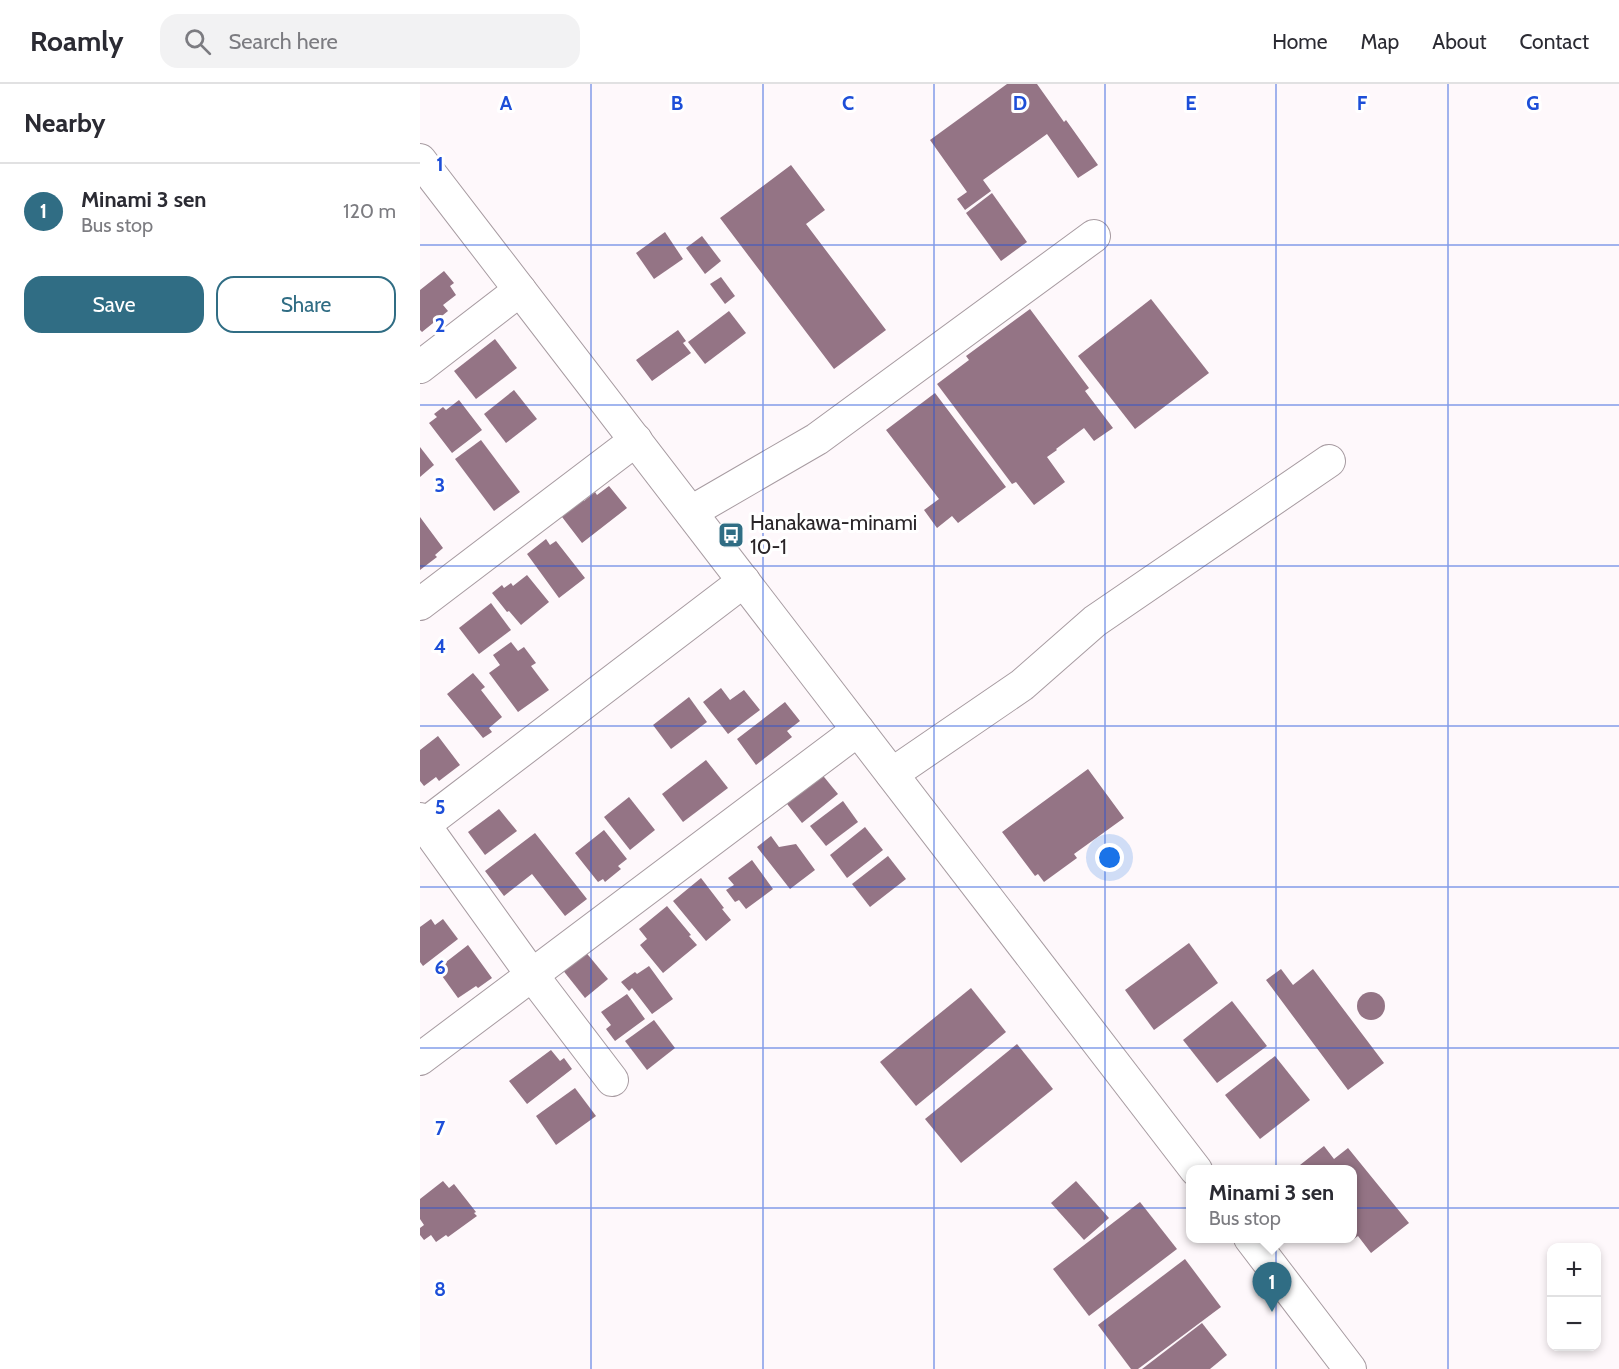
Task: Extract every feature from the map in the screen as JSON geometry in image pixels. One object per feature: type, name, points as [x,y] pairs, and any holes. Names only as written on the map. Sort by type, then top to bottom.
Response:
[{"type":"street","points":[[420,160],[1192,1165]]},
{"type":"street","points":[[692,512],[817,439],[1094,236]]},
{"type":"street","points":[[420,367],[520,290]]},
{"type":"street","points":[[420,604],[636,440]]},
{"type":"street","points":[[892,774],[1022,685],[1095,621],[1329,461]]},
{"type":"street","points":[[612,1080],[422,824],[744,581]]},
{"type":"street","points":[[420,1059],[858,730]]},
{"type":"street","points":[[1253,1243],[1350,1369]]},
{"type":"building","points":[[1007,84],[1037,84],[1098,165],[1078,178],[1047,134],[983,180],[991,191],[965,210],[957,199],[967,192],[930,140]]},
{"type":"building","points":[[791,165],[825,210],[806,224],[886,330],[834,369],[720,218]]},
{"type":"building","points":[[992,193],[1027,242],[1001,261],[966,213]]},
{"type":"building","points":[[665,232],[683,259],[654,279],[636,253]]},
{"type":"building","points":[[702,236],[721,261],[705,274],[686,248]]},
{"type":"building","points":[[444,271],[454,283],[450,286],[456,295],[443,305],[448,311],[422,332],[420,330],[420,290]]},
{"type":"building","points":[[721,277],[735,296],[725,304],[710,284]]},
{"type":"building","points":[[1151,299],[1209,373],[1135,429],[1078,356]]},
{"type":"building","points":[[1030,309],[1089,388],[1085,391],[1113,428],[1094,441],[1084,428],[1047,457],[1065,482],[1034,505],[1016,482],[1012,484],[937,384],[969,360],[966,356]]},
{"type":"building","points":[[729,311],[746,333],[705,364],[688,342]]},
{"type":"building","points":[[678,330],[686,341],[683,343],[691,353],[652,381],[636,360]]},
{"type":"building","points":[[495,339],[517,368],[476,399],[454,371]]},
{"type":"building","points":[[514,390],[537,419],[506,443],[484,414]]},
{"type":"building","points":[[935,393],[1006,487],[958,523],[952,516],[937,528],[924,510],[939,499],[886,430]]},
{"type":"building","points":[[459,400],[482,430],[452,453],[429,423],[437,417],[434,414],[443,407],[446,410]]},
{"type":"building","points":[[481,440],[520,492],[494,511],[455,459]]},
{"type":"building","points":[[420,447],[434,465],[420,477]]},
{"type":"building","points":[[609,486],[627,508],[582,543],[559,513],[576,491],[584,501],[595,492],[597,495]]},
{"type":"building","points":[[420,517],[443,548],[435,555],[437,557],[420,570]]},
{"type":"building","points":[[546,539],[550,545],[556,541],[585,578],[559,598],[527,554]]},
{"type":"building","points":[[527,575],[549,602],[521,625],[492,593],[502,585],[504,588],[511,583],[513,586]]},
{"type":"building","points":[[491,603],[511,630],[479,654],[459,628]]},
{"type":"building","points":[[511,642],[518,651],[524,647],[536,663],[531,666],[549,690],[518,712],[489,673],[500,665],[493,655]]},
{"type":"building","points":[[473,673],[485,687],[481,690],[502,717],[489,728],[492,732],[483,738],[447,694]]},
{"type":"building","points":[[721,688],[730,700],[744,690],[760,710],[728,734],[703,702]]},
{"type":"building","points":[[689,697],[707,722],[671,749],[653,725]]},
{"type":"building","points":[[785,702],[800,721],[787,731],[792,737],[756,765],[737,739]]},
{"type":"building","points":[[438,736],[460,765],[439,781],[436,777],[424,786],[420,781],[420,750]]},
{"type":"building","points":[[706,760],[728,788],[683,822],[662,794]]},
{"type":"building","points":[[1088,769],[1124,818],[1074,854],[1077,858],[1044,882],[1038,874],[1035,876],[1002,832]]},
{"type":"building","points":[[820,772],[838,794],[802,823],[784,800]]},
{"type":"building","points":[[629,797],[655,830],[630,850],[604,817]]},
{"type":"building","points":[[843,801],[858,822],[826,846],[810,826]]},
{"type":"building","points":[[499,809],[517,831],[485,855],[468,832]]},
{"type":"building","points":[[865,827],[883,850],[847,878],[830,855]]},
{"type":"building","points":[[604,830],[627,859],[618,866],[621,869],[605,882],[603,879],[598,882],[575,853]]},
{"type":"building","points":[[535,833],[587,899],[565,916],[532,874],[504,896],[485,871]]},
{"type":"building","points":[[771,836],[779,847],[796,844],[815,870],[790,889],[757,847]]},
{"type":"building","points":[[888,856],[906,879],[870,907],[852,884]]},
{"type":"building","points":[[752,860],[773,889],[746,909],[739,900],[735,902],[726,890],[734,885],[728,878]]},
{"type":"building","points":[[701,878],[731,920],[706,941],[673,901]]},
{"type":"building","points":[[667,906],[697,945],[663,973],[640,945],[647,939],[639,929]]},
{"type":"building","points":[[431,919],[435,925],[443,919],[458,939],[423,966],[420,962],[420,927]]},
{"type":"building","points":[[1189,943],[1218,983],[1154,1030],[1125,990]]},
{"type":"building","points":[[468,945],[492,978],[458,998],[437,969]]},
{"type":"building","points":[[584,950],[608,979],[585,998],[558,964]]},
{"type":"building","points":[[649,966],[673,999],[652,1014],[632,988],[629,991],[621,982]]},
{"type":"building","points":[[1281,969],[1293,985],[1313,969],[1384,1063],[1348,1090],[1266,980]]},
{"type":"building","points":[[971,988],[1006,1032],[916,1106],[880,1062]]},
{"type":"building","points":[[1371,992],[1381,996],[1385,1006],[1381,1016],[1371,1020],[1361,1016],[1357,1006],[1361,996]]},
{"type":"building","points":[[627,994],[645,1019],[615,1041],[606,1029],[611,1025],[601,1012]]},
{"type":"building","points":[[1232,1001],[1267,1046],[1217,1083],[1183,1040]]},
{"type":"building","points":[[654,1020],[675,1048],[647,1070],[625,1041]]},
{"type":"building","points":[[1017,1044],[1053,1089],[961,1163],[925,1119]]},
{"type":"building","points":[[551,1050],[560,1061],[564,1058],[572,1069],[527,1104],[509,1081]]},
{"type":"building","points":[[1275,1056],[1310,1100],[1260,1139],[1225,1095]]},
{"type":"building","points":[[575,1088],[596,1116],[556,1145],[536,1116]]},
{"type":"building","points":[[1324,1146],[1334,1159],[1348,1148],[1409,1223],[1371,1253],[1357,1237],[1357,1165],[1300,1165]]},
{"type":"building","points":[[443,1181],[449,1188],[454,1184],[477,1216],[448,1237],[446,1235],[436,1242],[431,1235],[424,1240],[420,1235],[420,1228],[424,1225],[420,1219],[420,1199]]},
{"type":"building","points":[[1076,1181],[1109,1218],[1084,1240],[1051,1203]]},
{"type":"building","points":[[1140,1202],[1177,1249],[1089,1316],[1053,1269]]},
{"type":"building","points":[[1185,1259],[1221,1307],[1138,1369],[1131,1369],[1098,1325]]},
{"type":"building","points":[[1202,1323],[1227,1355],[1210,1369],[1142,1369]]},
{"type":"place","name":"Hanakawa-minami 10-1","points":[[731,535]]},
{"type":"place","name":"Minami 3 sen","points":[[1272,1312]]}]
